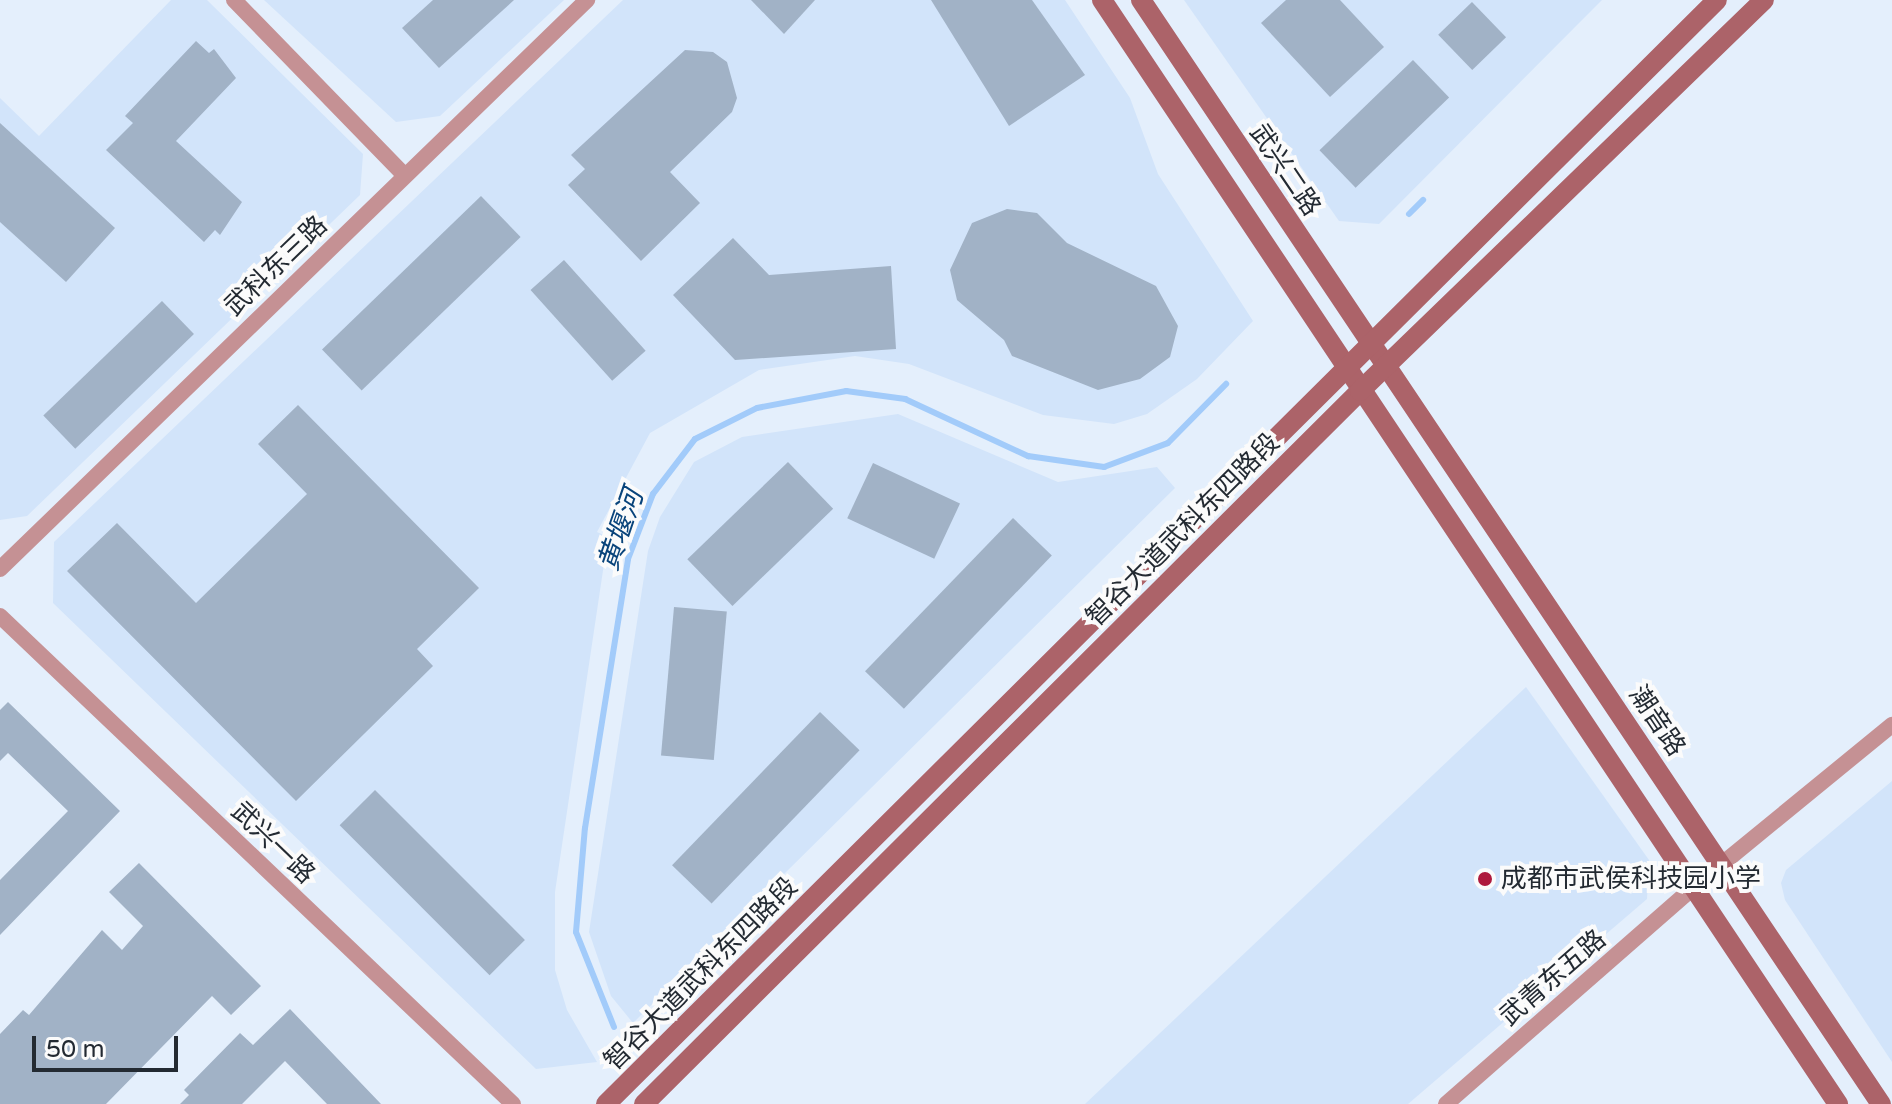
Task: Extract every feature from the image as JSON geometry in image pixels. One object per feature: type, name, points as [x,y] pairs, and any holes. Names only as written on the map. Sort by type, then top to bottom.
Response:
[{"type":"main road","points":[[1102,0],[1344,369],[1838,1104]]},
{"type":"main road","name":"武兴二路","points":[[1141,0],[1389,367]]},
{"type":"main road","name":"智谷大道武科东四路段","points":[[606,1104],[1717,0]]},
{"type":"main road","name":"智谷大道武科东四路段","points":[[644,1104],[1360,391],[1389,367],[1764,0]]},
{"type":"main road","name":"潮音路","points":[[1389,367],[1881,1104]]},
{"type":"street","points":[[234,0],[404,175]]},
{"type":"street","name":"武科东三路","points":[[0,569],[587,0]]},
{"type":"street","name":"武兴一路","points":[[0,616],[513,1104]]},
{"type":"street","points":[[1722,864],[1892,725]]},
{"type":"street","name":"武青东五路","points":[[1446,1104],[1692,889]]},
{"type":"shaded area","points":[[171,0],[207,0],[363,154],[360,195],[27,516],[0,520],[0,98],[39,136]]},
{"type":"shaded area","points":[[264,0],[564,0],[440,116],[396,122]]},
{"type":"shaded area","points":[[623,0],[1065,0],[1130,98],[1158,174],[1253,321],[1197,379],[1147,414],[1114,424],[1043,415],[909,364],[855,356],[759,370],[650,433],[597,532],[608,537],[555,892],[555,970],[567,1010],[597,1062],[536,1069],[53,603],[54,542]]},
{"type":"shaded area","points":[[1184,0],[1602,0],[1379,224],[1339,221]]},
{"type":"shaded area","points":[[898,414],[1058,482],[1157,467],[1175,488],[633,1023],[611,996],[589,932],[648,551],[660,517],[694,462],[742,437]]},
{"type":"shaded area","name":"成都市武侯科技园小学","points":[[1526,687],[1649,860],[1647,899],[1408,1104],[1085,1104]]},
{"type":"shaded area","points":[[1892,781],[1892,1062],[1785,900],[1781,883],[1786,870]]},
{"type":"building","points":[[433,0],[514,0],[439,68],[402,28]]},
{"type":"building","points":[[751,0],[815,0],[784,34]]},
{"type":"building","points":[[931,0],[1032,0],[1085,75],[1009,126]]},
{"type":"building","points":[[1286,0],[1340,0],[1384,47],[1330,97],[1261,23]]},
{"type":"building","points":[[1472,2],[1506,37],[1472,70],[1438,35]]},
{"type":"building","points":[[196,41],[209,53],[214,49],[236,78],[176,141],[242,202],[220,235],[215,230],[204,242],[106,150],[133,123],[125,116]]},
{"type":"building","points":[[685,50],[713,52],[727,62],[737,98],[732,112],[670,172],[700,203],[641,261],[568,185],[585,169],[571,155]]},
{"type":"building","points":[[1413,60],[1449,97],[1356,188],[1319,150]]},
{"type":"building","points":[[0,123],[115,228],[66,282],[0,222]]},
{"type":"building","points":[[481,196],[521,237],[362,391],[322,350]]},
{"type":"building","points":[[1007,209],[1037,213],[1067,243],[1156,286],[1178,326],[1170,357],[1140,379],[1098,390],[1012,356],[1004,340],[957,300],[950,270],[972,223]]},
{"type":"building","points":[[733,238],[769,275],[891,266],[896,349],[735,360],[673,295]]},
{"type":"building","points":[[564,260],[646,351],[612,381],[531,290]]},
{"type":"building","points":[[162,301],[194,334],[75,449],[43,416]]},
{"type":"building","points":[[298,405],[479,588],[417,649],[433,666],[296,801],[67,571],[117,523],[196,603],[307,494],[258,444]]},
{"type":"building","points":[[788,462],[833,509],[732,606],[687,559]]},
{"type":"building","points":[[873,463],[960,504],[934,559],[847,518]]},
{"type":"building","points":[[1013,518],[1052,556],[904,709],[865,671]]},
{"type":"building","points":[[674,607],[727,612],[714,760],[661,755]]},
{"type":"building","points":[[8,702],[120,811],[0,935],[0,880],[68,811],[8,753],[0,761],[0,710]]},
{"type":"building","points":[[820,712],[860,750],[712,903],[672,865]]},
{"type":"building","points":[[375,790],[525,940],[490,975],[340,825]]},
{"type":"building","points":[[139,863],[261,986],[231,1015],[212,996],[106,1104],[0,1104],[0,1034],[23,1010],[29,1015],[102,930],[122,950],[143,926],[109,892]]},
{"type":"building","points":[[290,1009],[381,1104],[327,1104],[285,1061],[242,1104],[180,1104],[189,1095],[184,1090],[240,1033],[253,1045]]},
{"type":"waterway","name":"黄堰河","points":[[1409,214],[1423,200]]},
{"type":"waterway","name":"黄堰河","points":[[614,1027],[576,932],[585,828],[628,559],[653,494],[695,439],[757,408],[846,391],[905,399],[1028,456],[1104,467],[1168,443],[1226,384]]},
{"type":"place","name":"成都市武侯科技园小学","points":[[1485,879]]}]
